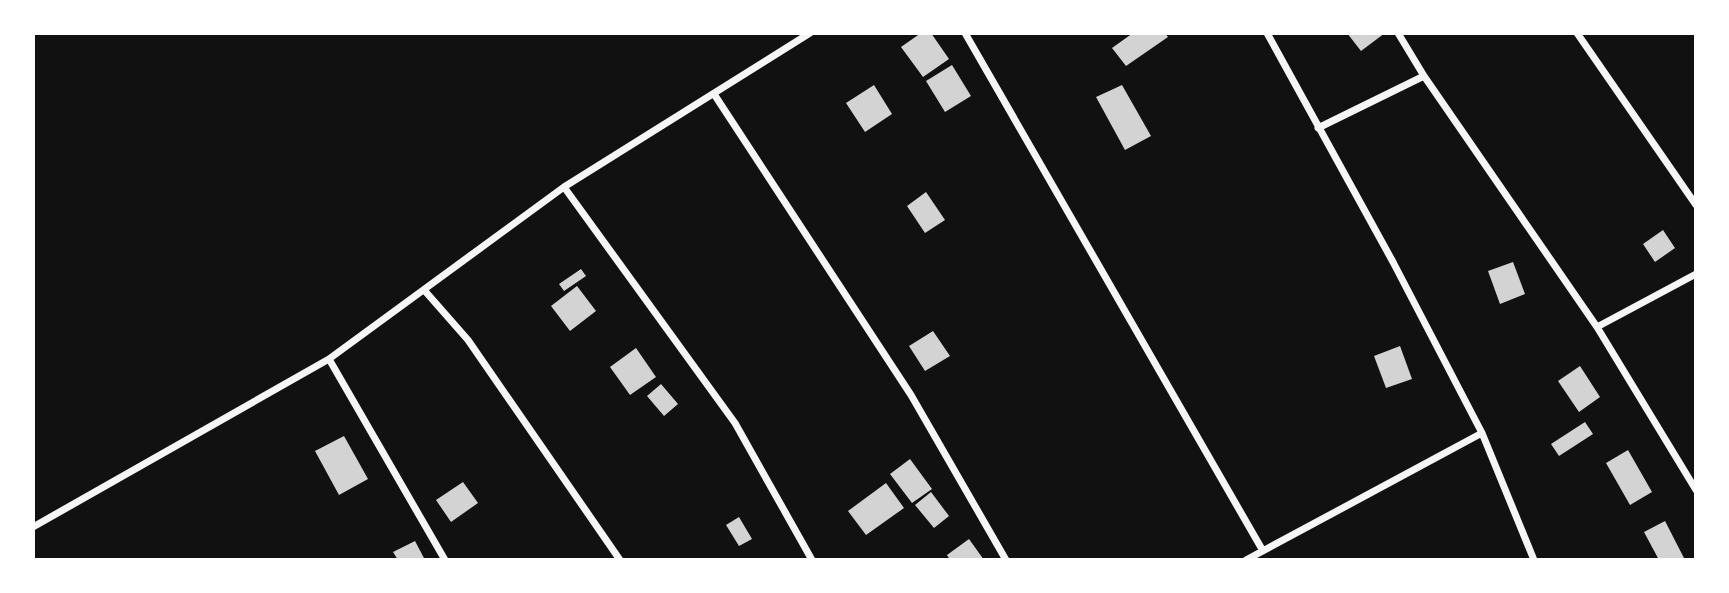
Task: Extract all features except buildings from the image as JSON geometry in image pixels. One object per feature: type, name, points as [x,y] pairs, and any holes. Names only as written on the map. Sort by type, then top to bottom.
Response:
[{"type":"street","points":[[33,527],[329,359],[425,292],[564,187],[810,33]]},
{"type":"street","points":[[965,33],[1263,551]]},
{"type":"street","points":[[1267,33],[1394,262],[1482,433],[1534,560]]},
{"type":"street","points":[[1398,33],[1424,76],[1597,327],[1696,490]]},
{"type":"street","points":[[1577,33],[1696,205]]},
{"type":"street","points":[[1318,128],[1424,76]]},
{"type":"street","points":[[715,94],[911,395],[1006,560]]},
{"type":"street","points":[[564,187],[735,423],[811,560]]},
{"type":"street","points":[[1597,327],[1696,274]]},
{"type":"street","points":[[425,292],[468,340],[620,560]]},
{"type":"street","points":[[329,359],[445,560]]},
{"type":"street","points":[[1246,560],[1482,433]]}]
